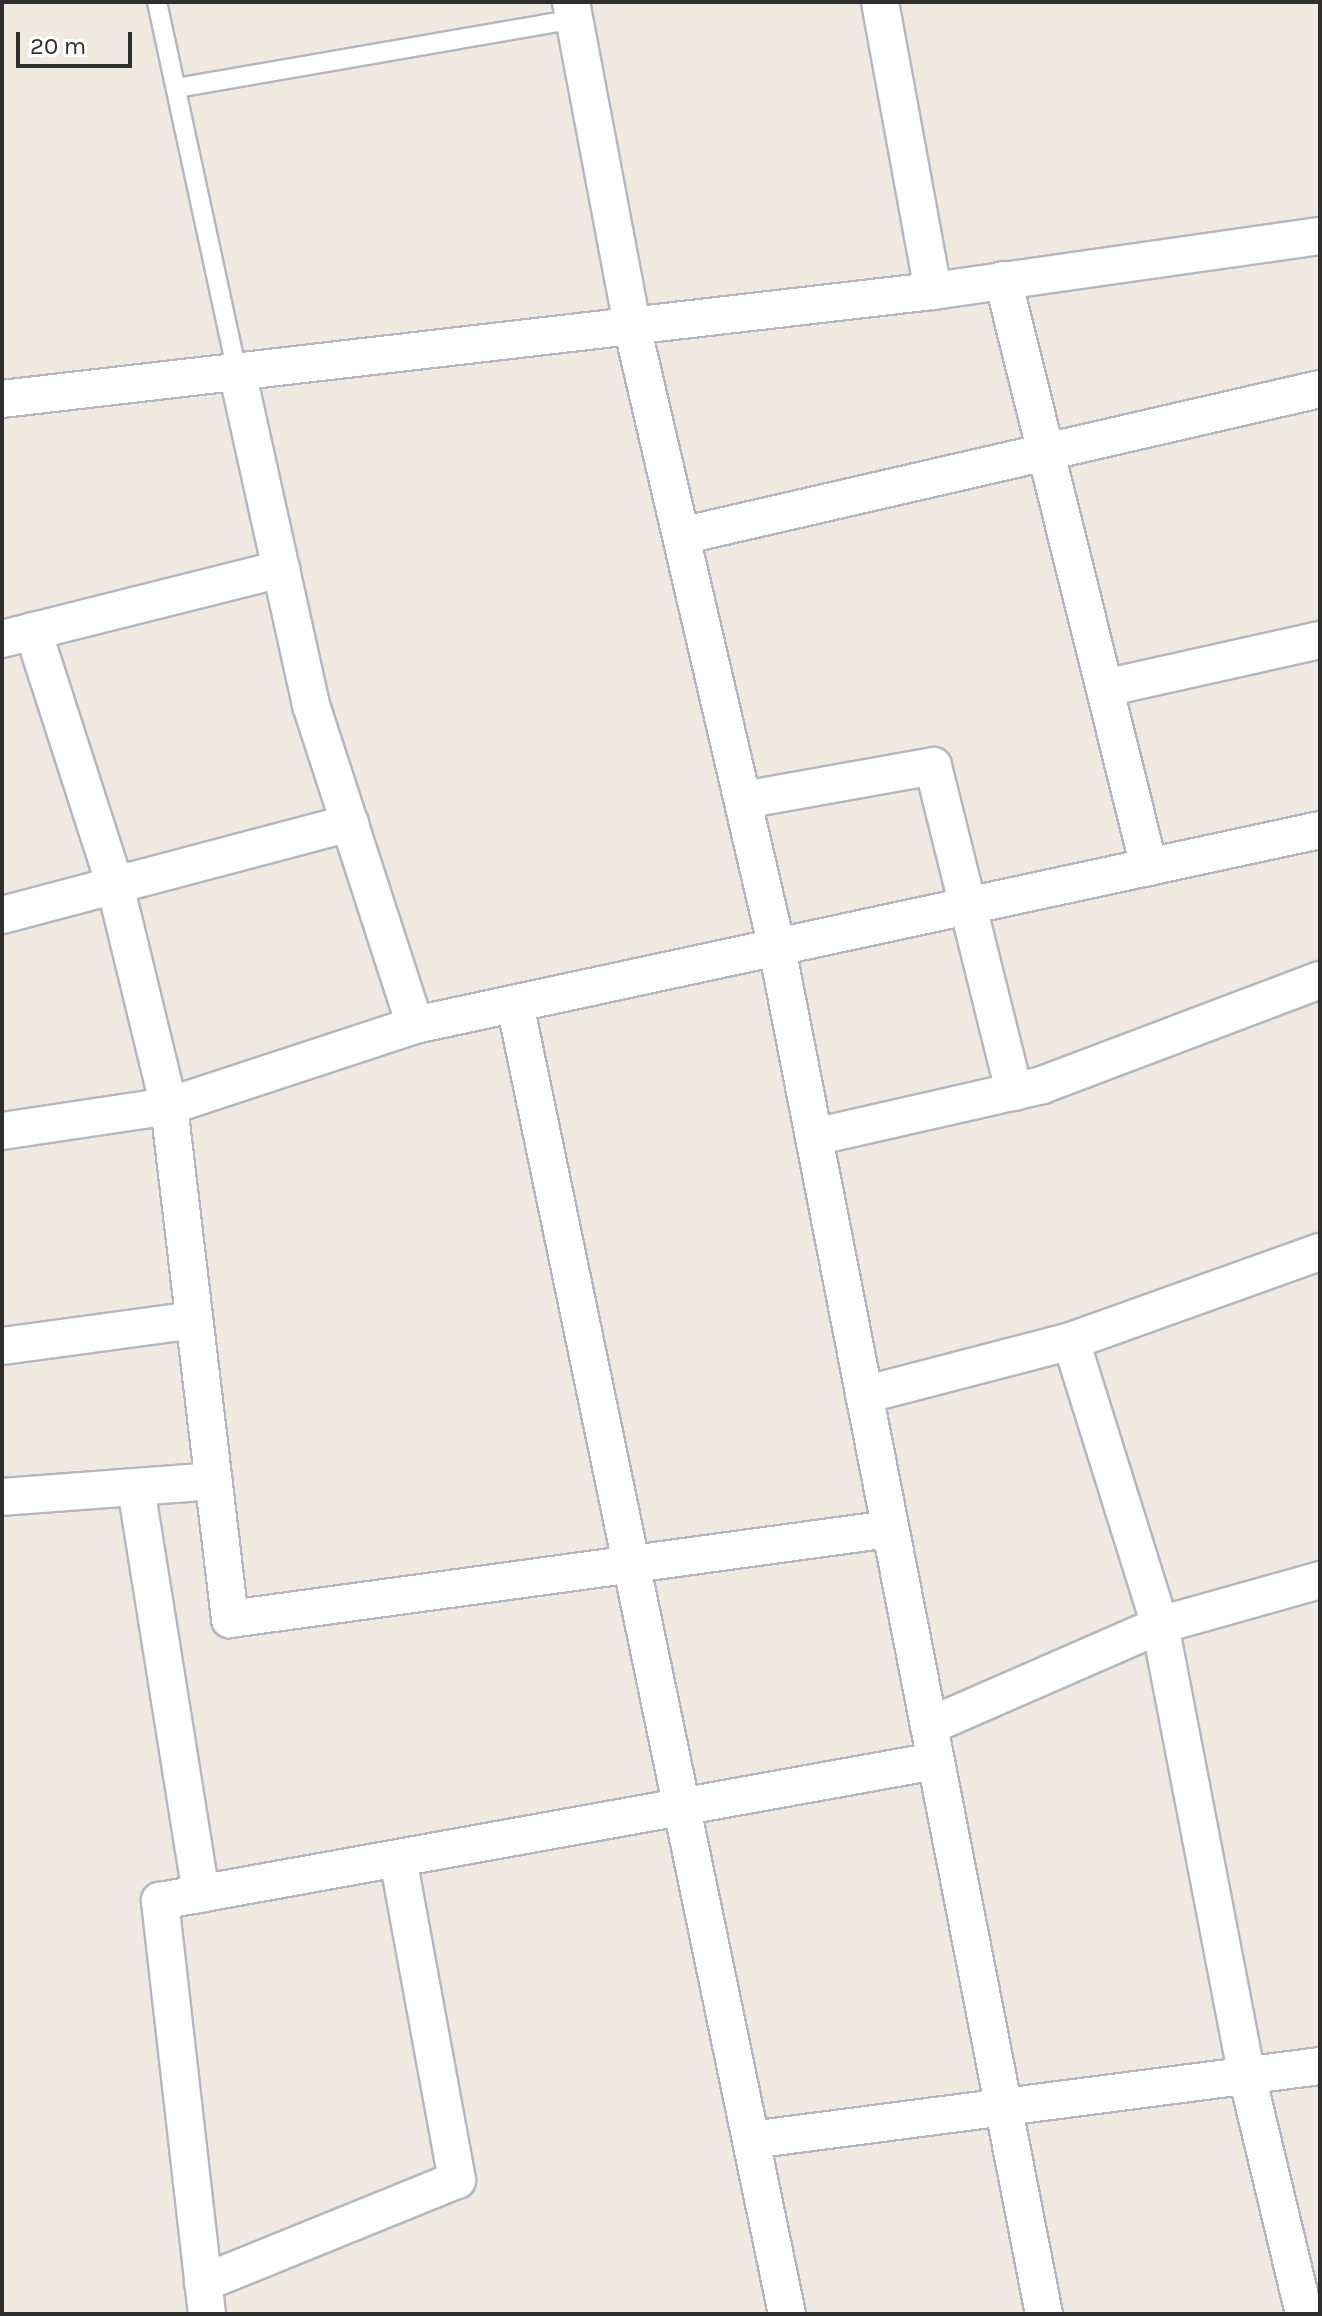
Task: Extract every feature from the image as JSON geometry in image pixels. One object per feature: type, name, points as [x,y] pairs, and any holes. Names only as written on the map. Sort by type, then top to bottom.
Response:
[{"type":"street","points":[[880,2],[933,291]]},
{"type":"street","points":[[573,10],[632,326],[777,948],[1044,2314]]},
{"type":"street","points":[[2,399],[933,291],[1320,236]]},
{"type":"street","points":[[1003,280],[1149,867]]},
{"type":"street","points":[[237,371],[311,705],[415,1025]]},
{"type":"street","points":[[681,536],[1320,389]]},
{"type":"street","points":[[281,569],[18,635],[115,885],[169,1106],[230,1619],[890,1529]]},
{"type":"street","points":[[1105,688],[1320,640]]},
{"type":"street","points":[[743,800],[933,766],[1014,1092]]},
{"type":"street","points":[[2,915],[350,823]]},
{"type":"street","points":[[2,1131],[169,1106],[415,1025],[1320,830]]},
{"type":"street","points":[[814,1137],[1014,1092],[1320,980]]},
{"type":"street","points":[[515,1004],[787,2314]]},
{"type":"street","points":[[864,1395],[1071,1341],[1320,1252]]},
{"type":"street","points":[[2,1346],[194,1320]]},
{"type":"street","points":[[1071,1341],[1160,1625],[1247,2076],[1304,2314]]},
{"type":"street","points":[[2,1497],[213,1481]]},
{"type":"street","points":[[136,1488],[201,1894]]},
{"type":"street","points":[[929,1726],[1160,1625],[1320,1580]]},
{"type":"street","points":[[398,1859],[457,2180],[205,2298],[160,1901],[398,1859],[682,1810],[935,1761]]},
{"type":"street","points":[[751,2140],[1320,2066]]},
{"type":"lane","points":[[157,2],[237,371]]},
{"type":"lane","points":[[176,88],[573,10]]}]
